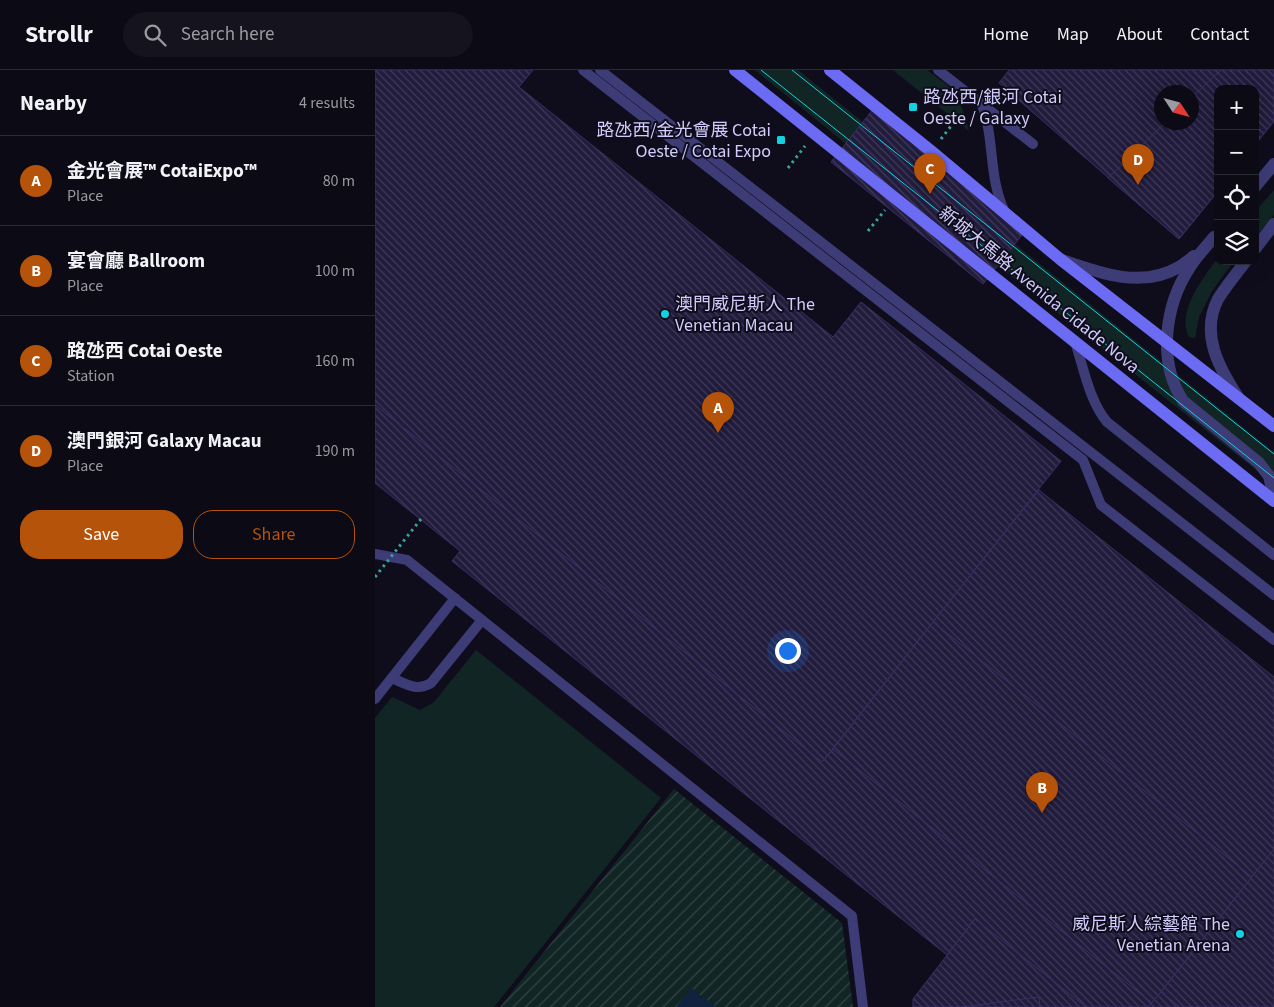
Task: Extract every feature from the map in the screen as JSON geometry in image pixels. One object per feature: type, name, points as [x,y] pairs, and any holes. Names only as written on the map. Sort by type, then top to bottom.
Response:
[{"type":"main road","name":"新城大馬路 Avenida Cidade Nova","points":[[735,70],[1274,501]]},
{"type":"main road","points":[[830,70],[931,151],[1060,259],[1274,426]]},
{"type":"street","points":[[1259,182],[1274,164]]},
{"type":"street","points":[[1259,243],[1274,224]]},
{"type":"street","points":[[1060,259],[1093,270],[1135,279],[1157,275],[1177,268],[1198,253],[1214,237]]},
{"type":"street","points":[[1214,237],[1190,266],[1179,288],[1167,328],[1171,377],[1183,401],[1259,463],[1269,476],[1274,497]]},
{"type":"street","points":[[1240,399],[1220,367],[1212,348],[1212,322],[1217,301],[1243,265]]},
{"type":"lane","points":[[583,70],[1083,460],[1101,505],[1274,640]]},
{"type":"lane","points":[[600,70],[1274,595]]},
{"type":"lane","points":[[938,70],[1033,144]]},
{"type":"lane","points":[[981,104],[987,118],[995,187],[998,199],[1006,214]]},
{"type":"lane","points":[[1075,342],[1093,398],[1099,412],[1107,422],[1274,555]]},
{"type":"lane","points":[[375,554],[407,560],[852,916],[863,1007]]},
{"type":"lane","points":[[375,699],[455,598]]},
{"type":"lane","points":[[392,678],[420,688],[431,683],[482,620]]},
{"type":"path","points":[[931,151],[955,121]]},
{"type":"path","points":[[788,168],[814,133]]},
{"type":"path","points":[[868,231],[895,197]]},
{"type":"path","points":[[375,577],[421,520]]},
{"type":"green space","points":[[755,70],[798,70],[1274,452],[1274,484],[940,220]]},
{"type":"green space","points":[[893,70],[927,70],[947,85],[957,97],[969,131]]},
{"type":"green space","points":[[1274,190],[1274,215],[1259,232],[1259,220],[1259,207]]},
{"type":"green space","points":[[1214,263],[1214,265],[1231,265],[1212,291],[1199,317],[1195,338],[1189,337],[1186,317],[1193,296]]},
{"type":"green space","points":[[476,650],[661,798],[494,1007],[375,1007],[375,718],[392,697],[420,710],[434,702]]},
{"type":"green space","points":[[674,789],[842,923],[853,1007],[500,1007]]},
{"type":"water","points":[[691,988],[716,1007],[676,1007]]},
{"type":"building","points":[[375,70],[533,70],[519,87],[833,337],[861,302],[1061,461],[822,762],[375,405]]},
{"type":"building","points":[[1009,70],[1274,70],[1274,121],[1259,140],[1259,85],[1214,85],[1214,196],[1179,239],[999,83]]},
{"type":"building","points":[[1221,70],[1274,70],[1274,121],[1259,140],[1259,85],[1214,85],[1214,196],[1179,239],[1108,178],[1158,130],[1199,130],[1199,91]]},
{"type":"building","points":[[874,108],[1026,230],[983,284],[831,162]]},
{"type":"building","points":[[375,405],[822,762],[833,749],[1152,1003],[1148,1007],[1086,1007],[975,919],[947,955],[452,561],[460,551],[375,483]]},
{"type":"building","points":[[1039,490],[1274,677],[1274,849],[1252,877],[933,622]]},
{"type":"building","points":[[933,622],[1252,877],[1152,1003],[833,749]]},
{"type":"building","name":"威尼斯人綜藝館 The Venetian Arena","points":[[1274,849],[1274,1007],[1180,1007],[1161,992]]},
{"type":"building","points":[[975,919],[1086,1007],[913,1007],[913,999]]},
{"type":"building","points":[[1161,992],[1180,1007],[1148,1007]]},
{"type":"building","points":[[1039,997],[1040,1007],[962,1007]]},
{"type":"tram line","points":[[761,70],[1274,478]]},
{"type":"tram line","points":[[792,70],[1274,454]]},
{"type":"place","name":"路氹西/銀河 Cotai Oeste / Galaxy","points":[[913,107]]},
{"type":"place","name":"路氹西/金光會展 Cotai Oeste / Cotai Expo","points":[[781,140]]},
{"type":"place","name":"澳門銀河 Galaxy Macau","points":[[1138,185]]},
{"type":"place","name":"路氹西 Cotai Oeste","points":[[930,194]]},
{"type":"place","name":"澳門威尼斯人 The Venetian Macau","points":[[665,314]]},
{"type":"place","name":"金光會展™ CotaiExpo™","points":[[718,433]]},
{"type":"place","name":"宴會廳 Ballroom","points":[[1042,813]]},
{"type":"place","name":"威尼斯人綜藝館 The Venetian Arena","points":[[1240,934]]}]
